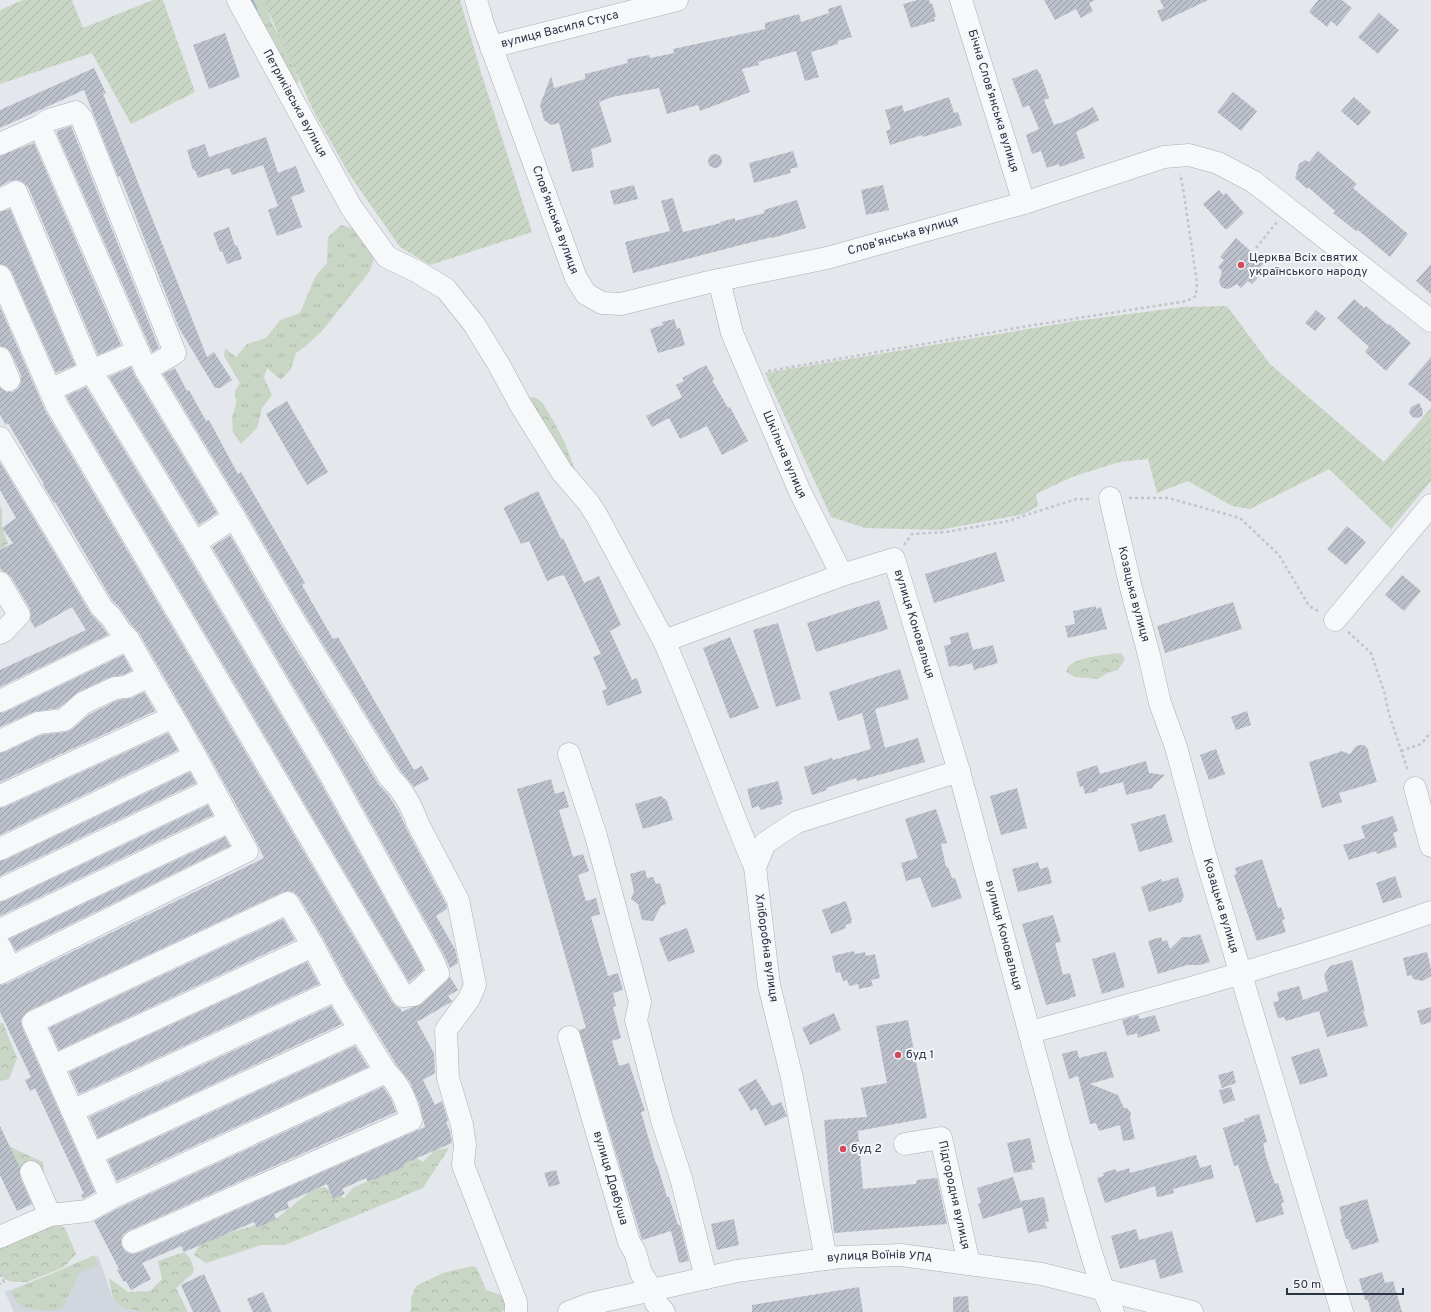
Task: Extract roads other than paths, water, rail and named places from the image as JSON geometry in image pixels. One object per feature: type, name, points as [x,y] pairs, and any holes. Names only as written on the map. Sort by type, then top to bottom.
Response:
[{"type":"street","name":"Петриківська вулиця","points":[[238,0],[351,208],[387,257],[416,271],[446,289],[474,324],[499,365],[520,404],[562,472],[588,502],[597,516],[664,641],[680,677],[739,830],[755,867]]},
{"type":"street","name":"вулиця Василя Стуса","points":[[476,0],[491,47],[677,0]]},
{"type":"street","name":"Бічна Словʼянська вулиця","points":[[961,0],[1024,203]]},
{"type":"street","name":"Словʼянська вулиця","points":[[491,47],[576,278],[586,294],[602,303],[621,304],[719,280],[828,258],[1024,203],[1164,157],[1189,155],[1218,163],[1254,182],[1431,321]]},
{"type":"street","points":[[0,144],[40,126],[49,120],[76,112],[82,119],[175,353],[92,371],[50,390]]},
{"type":"street","points":[[40,126],[142,360],[291,616],[390,778],[399,786],[458,900],[475,985],[470,1000],[446,1030],[448,1078],[462,1125],[465,1145],[463,1165],[516,1302],[516,1312]]},
{"type":"street","points":[[0,200],[16,192],[92,371],[195,543],[330,774],[432,959],[438,973],[414,995],[403,996],[61,412],[0,276]]},
{"type":"street","name":"Шкільна вулиця","points":[[719,280],[732,334],[800,492],[842,575]]},
{"type":"street","points":[[0,358],[9,380]]},
{"type":"street","points":[[0,947],[5,970],[247,851],[128,639],[102,608],[3,449]]},
{"type":"street","name":"Козацька вулиця","points":[[1110,498],[1160,703],[1176,747],[1204,851],[1342,1312]]},
{"type":"street","points":[[1335,620],[1431,505]]},
{"type":"street","points":[[195,543],[234,517]]},
{"type":"street","name":"вулиця Коновальця","points":[[842,575],[894,559],[959,771],[1081,1218],[1103,1289],[1113,1312]]},
{"type":"street","points":[[664,641],[842,575]]},
{"type":"street","points":[[0,583],[19,615],[4,631],[0,633]]},
{"type":"street","points":[[0,701],[128,639]]},
{"type":"street","points":[[0,741],[38,723],[64,720],[83,703],[115,688],[126,687],[149,676]]},
{"type":"street","points":[[0,796],[173,717]]},
{"type":"street","points":[[569,754],[596,836],[629,959],[640,1002],[636,1020],[706,1278]]},
{"type":"street","points":[[0,849],[195,756]]},
{"type":"street","name":"Хліборобна вулиця","points":[[826,1259],[792,1078],[769,984],[755,867],[765,843],[797,822],[959,771]]},
{"type":"street","points":[[1415,788],[1431,846]]},
{"type":"street","points":[[0,890],[213,789]]},
{"type":"street","points":[[0,930],[230,821]]},
{"type":"street","points":[[111,1198],[33,1022],[288,903],[360,1030],[386,1072],[394,1079],[398,1086],[408,1107],[411,1120],[133,1242]]},
{"type":"street","points":[[1030,1032],[1241,973],[1370,934],[1431,912]]},
{"type":"street","points":[[53,1066],[313,946]]},
{"type":"street","points":[[72,1111],[336,990]]},
{"type":"street","points":[[92,1154],[360,1030]]},
{"type":"street","name":"вулиця Довбуша","points":[[570,1037],[629,1242],[635,1252],[641,1273],[652,1290],[656,1303],[664,1312]]},
{"type":"street","points":[[2,1231],[50,1215],[87,1211],[111,1198],[386,1072]]},
{"type":"street","name":"Підгородня вулиця","points":[[905,1144],[941,1138],[969,1264]]},
{"type":"street","points":[[31,1172],[50,1215]]},
{"type":"street","name":"вулиця Воїнів УПА","points":[[569,1312],[590,1304],[737,1271],[840,1257],[901,1255],[1042,1274],[1192,1312]]},
{"type":"waterway","points":[[251,0],[255,9]]},
{"type":"place","name":"Церква Всіх святих українського народу","points":[[1241,265]]},
{"type":"place","name":"буд 1","points":[[898,1055]]},
{"type":"place","name":"буд 2","points":[[843,1149]]}]
